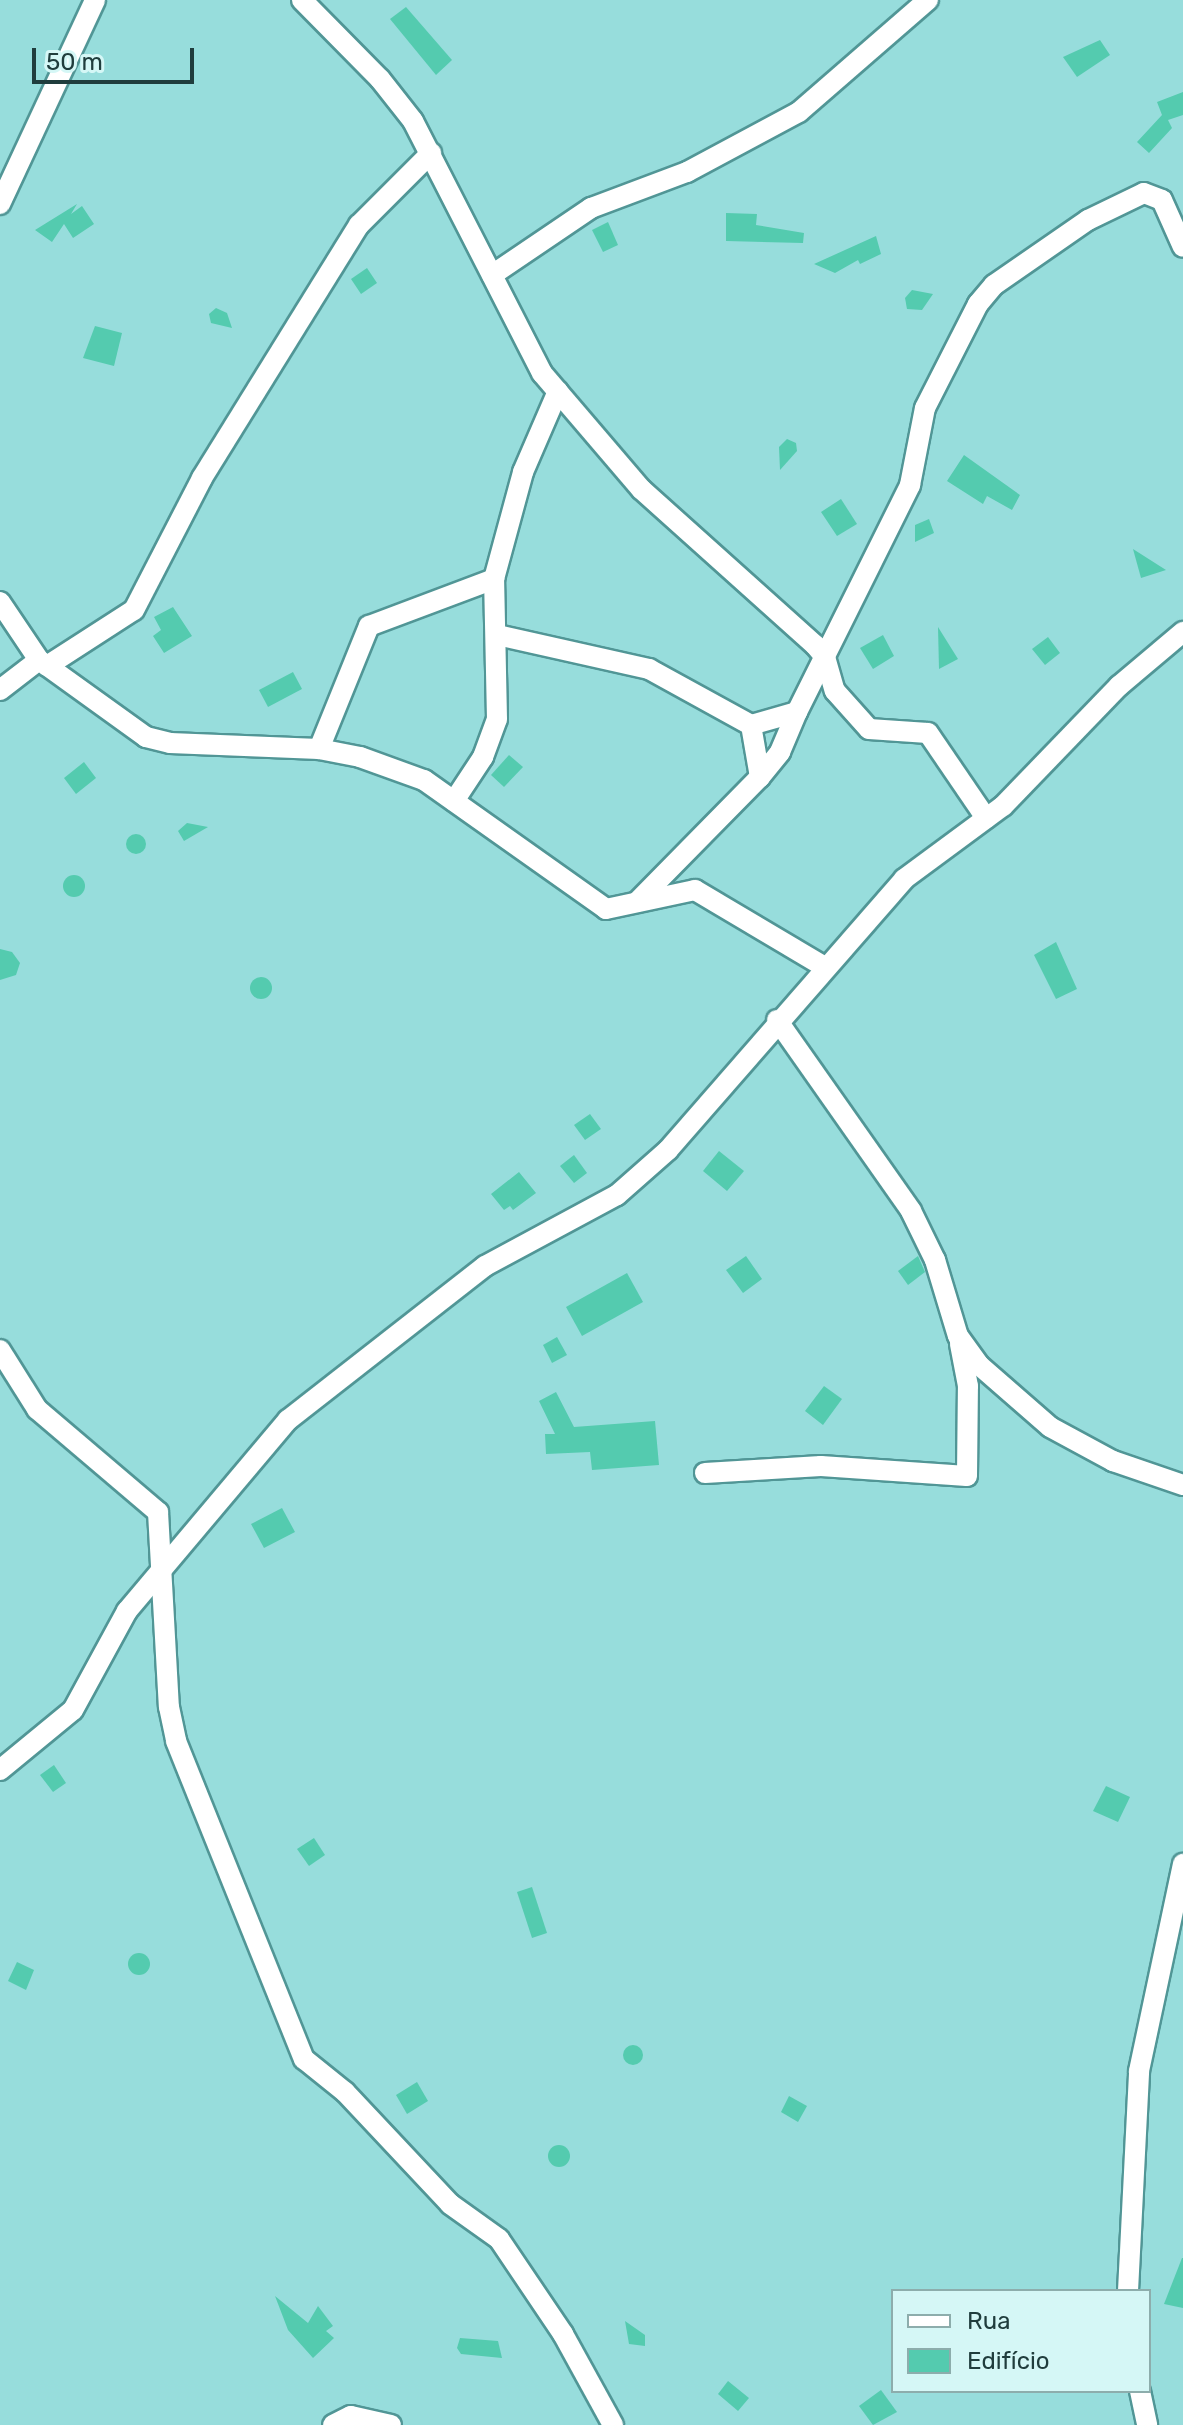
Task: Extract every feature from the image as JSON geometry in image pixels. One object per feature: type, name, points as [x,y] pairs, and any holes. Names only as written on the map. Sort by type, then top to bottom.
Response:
[{"type":"street","points":[[0,204],[95,0]]},
{"type":"street","points":[[302,0],[397,100],[431,153],[520,337],[558,391],[641,489],[825,657],[835,691],[869,729],[928,733],[986,818]]},
{"type":"street","points":[[492,275],[591,208],[687,172],[799,112],[928,0]]},
{"type":"street","points":[[0,690],[134,610],[202,478],[359,225],[431,153]]},
{"type":"street","points":[[634,905],[760,777],[780,752],[910,485],[933,388],[978,304],[994,285],[1088,220],[1144,193],[1162,200],[1183,247]]},
{"type":"street","points":[[454,801],[483,757],[497,719],[494,579],[523,472],[558,391]]},
{"type":"street","points":[[319,749],[369,626],[494,579]]},
{"type":"street","points":[[0,602],[43,663],[146,737],[170,743],[319,749],[424,780],[606,909],[695,890],[823,966]]},
{"type":"street","points":[[0,1770],[73,1710],[127,1611],[164,1563],[288,1420],[485,1266],[617,1195],[668,1150],[823,966],[904,879],[986,818],[1031,779],[1119,686],[1183,632]]},
{"type":"street","points":[[497,635],[649,669],[751,725],[797,712]]},
{"type":"street","points":[[751,725],[760,777]]},
{"type":"street","points":[[705,1473],[821,1466],[967,1476],[968,1386],[958,1336],[935,1260],[911,1211],[777,1020]]},
{"type":"street","points":[[958,1336],[979,1365],[1050,1427],[1113,1461],[1183,1485]]},
{"type":"street","points":[[0,1350],[37,1409],[148,1498],[163,1526],[169,1707],[176,1741],[304,2059],[345,2092],[450,2204],[499,2239],[571,2347],[613,2425]]},
{"type":"street","points":[[1128,2289],[1139,2071],[1183,1864]]},
{"type":"street","points":[[1140,2393],[1147,2425]]},
{"type":"street","points":[[333,2425],[351,2416],[391,2425]]},
{"type":"building","points":[[406,7],[452,60],[436,75],[390,19]]},
{"type":"building","points":[[1100,40],[1110,55],[1077,77],[1063,57]]},
{"type":"building","points":[[1183,92],[1183,115],[1168,120],[1172,128],[1149,153],[1137,142],[1162,115],[1157,102]]},
{"type":"building","points":[[77,204],[71,214],[82,206],[94,224],[73,238],[64,224],[52,242],[35,230]]},
{"type":"building","points":[[726,213],[757,214],[756,225],[804,233],[803,243],[726,241]]},
{"type":"building","points":[[608,222],[618,245],[603,252],[592,230]]},
{"type":"building","points":[[876,236],[881,254],[860,264],[858,260],[835,273],[814,264]]},
{"type":"building","points":[[367,268],[377,283],[361,294],[351,279]]},
{"type":"building","points":[[912,290],[933,294],[922,310],[907,309],[905,298]]},
{"type":"building","points":[[216,308],[227,313],[232,328],[211,323],[209,314]]},
{"type":"building","points":[[95,326],[122,333],[114,366],[83,358]]},
{"type":"building","points":[[787,439],[796,443],[797,451],[780,470],[779,447]]},
{"type":"building","points":[[964,455],[1020,495],[1012,510],[987,496],[983,504],[947,481]]},
{"type":"building","points":[[841,499],[857,524],[837,536],[821,512]]},
{"type":"building","points":[[929,519],[934,533],[915,542],[915,525]]},
{"type":"building","points":[[1133,549],[1166,570],[1141,578]]},
{"type":"building","points":[[173,607],[192,636],[164,653],[153,636],[161,630],[154,617]]},
{"type":"building","points":[[938,627],[958,659],[939,669]]},
{"type":"building","points":[[883,635],[894,656],[873,669],[860,648]]},
{"type":"building","points":[[1048,637],[1060,653],[1045,665],[1032,649]]},
{"type":"building","points":[[293,672],[302,689],[268,707],[259,690]]},
{"type":"building","points":[[509,755],[523,767],[504,787],[491,775]]},
{"type":"building","points":[[84,762],[96,778],[76,794],[64,778]]},
{"type":"building","points":[[187,823],[208,827],[184,841],[178,831]]},
{"type":"building","points":[[132,834],[140,834],[146,844],[140,854],[132,854],[126,848],[126,840]]},
{"type":"building","points":[[74,875],[82,878],[85,886],[82,894],[74,897],[66,894],[63,886],[66,878]]},
{"type":"building","points":[[1056,942],[1077,989],[1056,999],[1034,955]]},
{"type":"building","points":[[0,949],[12,952],[20,963],[16,975],[0,980]]},
{"type":"building","points":[[261,977],[269,980],[272,988],[269,996],[261,999],[253,996],[250,988],[253,980]]},
{"type":"building","points":[[590,1114],[601,1129],[585,1140],[574,1125]]},
{"type":"building","points":[[719,1151],[744,1171],[727,1191],[703,1171]]},
{"type":"building","points":[[574,1155],[587,1173],[574,1183],[560,1166]]},
{"type":"building","points":[[519,1172],[536,1193],[513,1210],[510,1206],[504,1210],[491,1194]]},
{"type":"building","points":[[746,1256],[762,1279],[743,1293],[726,1270]]},
{"type":"building","points":[[918,1256],[925,1272],[908,1285],[898,1271]]},
{"type":"building","points":[[627,1273],[643,1302],[582,1336],[566,1307]]},
{"type":"building","points":[[557,1337],[567,1355],[552,1363],[543,1345]]},
{"type":"building","points":[[824,1386],[842,1399],[823,1425],[805,1411]]},
{"type":"building","points":[[556,1392],[574,1427],[655,1421],[659,1465],[592,1470],[590,1452],[546,1454],[545,1434],[555,1434],[539,1401]]},
{"type":"building","points":[[282,1508],[295,1532],[264,1548],[251,1524]]},
{"type":"building","points":[[54,1765],[66,1783],[53,1792],[40,1775]]},
{"type":"building","points":[[1106,1786],[1130,1797],[1118,1822],[1093,1811]]},
{"type":"building","points":[[314,1838],[325,1855],[309,1866],[297,1849]]},
{"type":"building","points":[[532,1887],[547,1933],[532,1938],[517,1892]]},
{"type":"building","points":[[139,1953],[147,1956],[150,1964],[147,1972],[139,1975],[131,1972],[128,1964],[131,1956]]},
{"type":"building","points":[[17,1962],[34,1970],[26,1990],[8,1981]]},
{"type":"building","points":[[629,2045],[637,2045],[643,2055],[637,2065],[629,2065],[623,2059],[623,2051]]},
{"type":"building","points":[[417,2082],[428,2101],[407,2114],[396,2095]]},
{"type":"building","points":[[789,2096],[807,2106],[798,2122],[781,2112]]},
{"type":"building","points":[[559,2145],[567,2148],[570,2156],[567,2164],[559,2167],[551,2164],[548,2156],[551,2148]]},
{"type":"building","points":[[1183,2258],[1183,2308],[1164,2304]]},
{"type":"building","points":[[275,2296],[308,2323],[318,2306],[333,2326],[326,2331],[334,2338],[313,2358],[288,2330]]},
{"type":"building","points":[[625,2321],[645,2335],[645,2346],[629,2344]]},
{"type":"building","points":[[460,2338],[498,2341],[502,2358],[461,2354],[457,2348]]},
{"type":"building","points":[[728,2381],[749,2398],[738,2411],[718,2394]]},
{"type":"building","points":[[881,2390],[897,2412],[873,2425],[859,2406]]}]
